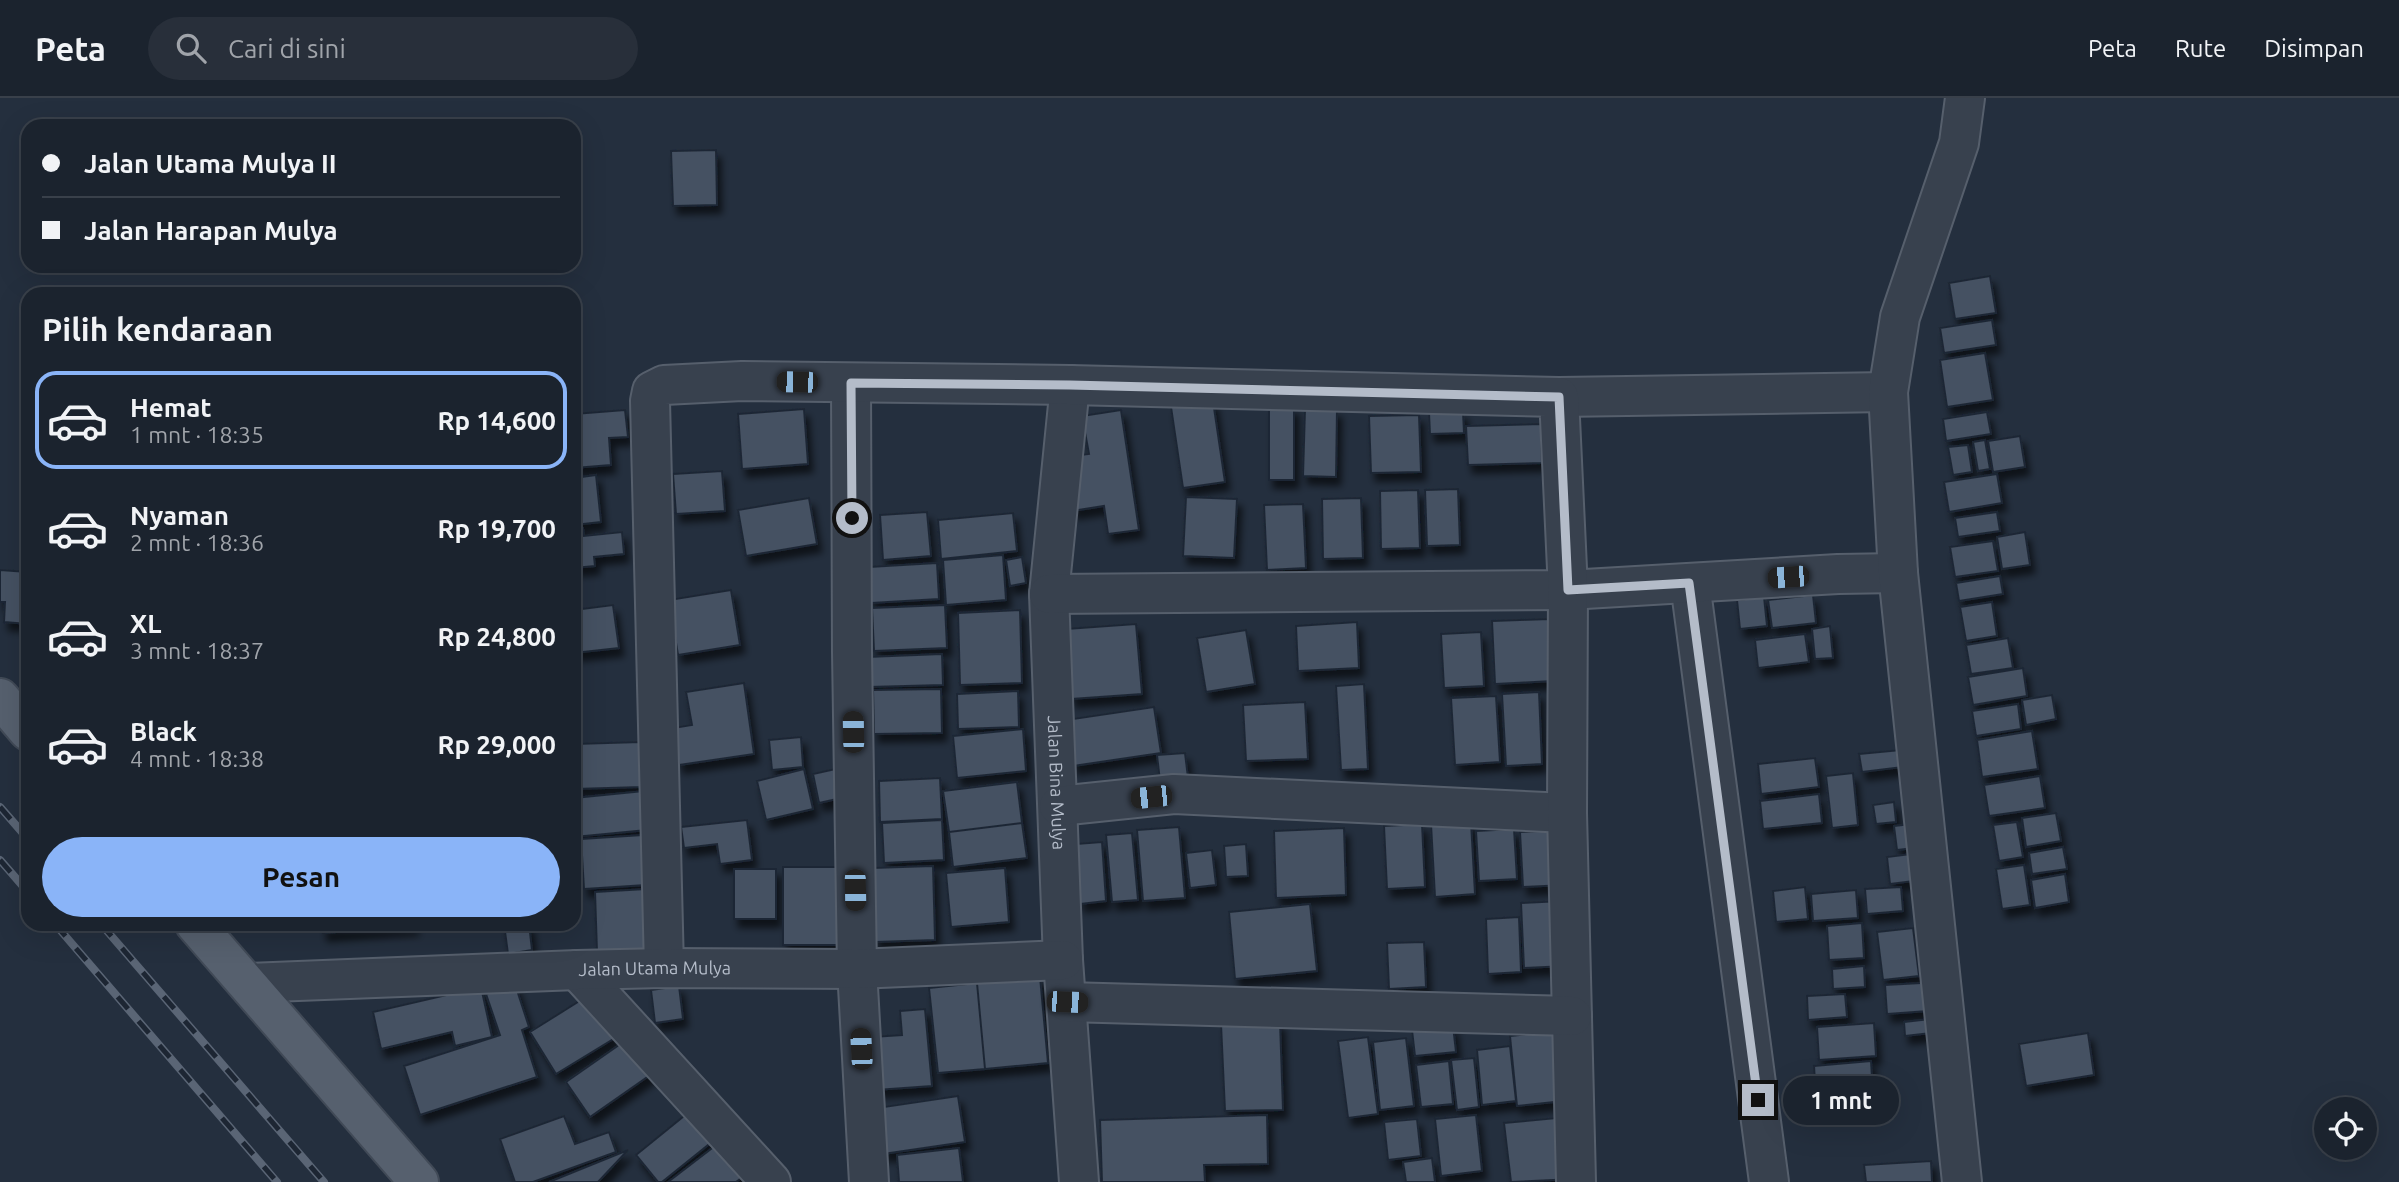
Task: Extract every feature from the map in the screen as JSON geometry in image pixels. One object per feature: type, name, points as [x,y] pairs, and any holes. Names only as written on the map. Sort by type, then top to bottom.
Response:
[{"type":"main road","points":[[0,698],[21,723]]},
{"type":"main road","points":[[201,931],[419,1182]]},
{"type":"street","points":[[1962,1182],[1898,573],[1888,392],[1900,317],[1959,144],[1965,98]]},
{"type":"street","points":[[664,968],[650,401],[652,391],[664,385],[742,381],[1070,385],[1559,397],[1888,392]]},
{"type":"street","points":[[851,383],[857,969],[869,1182]]},
{"type":"street","name":"Jalan Bina Mulya","points":[[1070,385],[1049,594],[1063,960],[1079,1182]]},
{"type":"street","points":[[1559,397],[1568,590],[1567,813],[1576,1182]]},
{"type":"street","points":[[1049,594],[1568,590],[1898,573]]},
{"type":"street","points":[[1689,583],[1769,1182]]},
{"type":"street","points":[[1059,806],[1174,794],[1567,813]]},
{"type":"street","name":"Jalan Utama Mulya","points":[[247,983],[577,970],[857,969],[1063,960]]},
{"type":"street","points":[[577,970],[771,1182]]},
{"type":"street","points":[[1067,1002],[1572,1016]]},
{"type":"building","points":[[716,150],[717,205],[673,206],[671,151]]},
{"type":"building","points":[[1990,276],[1996,313],[1955,319],[1949,283]]},
{"type":"building","points":[[1992,320],[1996,345],[1944,353],[1940,328]]},
{"type":"building","points":[[1985,353],[1993,400],[1947,407],[1940,360]]},
{"type":"building","points":[[1213,401],[1225,482],[1183,488],[1171,407]]},
{"type":"building","points":[[1269,407],[1294,407],[1294,480],[1269,480]]},
{"type":"building","points":[[804,409],[808,464],[742,469],[738,414]]},
{"type":"building","points":[[1305,409],[1337,410],[1336,477],[1303,476]]},
{"type":"building","points":[[625,410],[628,437],[609,438],[611,465],[581,467],[581,413]]},
{"type":"building","points":[[1121,410],[1139,530],[1108,534],[1104,506],[1072,511],[1065,457],[1089,454],[1082,416]]},
{"type":"building","points":[[1463,412],[1464,433],[1430,434],[1429,413]]},
{"type":"building","points":[[1987,412],[1991,434],[1946,441],[1943,419]]},
{"type":"building","points":[[1419,415],[1421,472],[1371,473],[1369,416]]},
{"type":"building","points":[[1541,424],[1542,463],[1468,465],[1466,426]]},
{"type":"building","points":[[2020,436],[2025,467],[1993,472],[1988,441]]},
{"type":"building","points":[[1985,440],[1990,469],[1978,471],[1973,442]]},
{"type":"building","points":[[1968,445],[1972,472],[1953,475],[1948,447]]},
{"type":"building","points":[[722,471],[725,511],[676,514],[673,474]]},
{"type":"building","points":[[1997,474],[2002,503],[1949,512],[1944,482]]},
{"type":"building","points":[[596,475],[601,522],[581,524],[581,477]]},
{"type":"building","points":[[1458,489],[1460,545],[1427,546],[1425,490]]},
{"type":"building","points":[[1418,490],[1420,548],[1381,549],[1380,491]]},
{"type":"building","points":[[1186,497],[1237,499],[1234,558],[1183,556]]},
{"type":"building","points":[[809,498],[817,544],[746,556],[738,510]]},
{"type":"building","points":[[1361,498],[1363,558],[1323,559],[1322,499]]},
{"type":"building","points":[[1303,504],[1306,568],[1267,570],[1264,505]]},
{"type":"building","points":[[927,512],[931,556],[883,560],[880,515]]},
{"type":"building","points":[[1997,512],[2000,531],[1958,537],[1955,518]]},
{"type":"building","points":[[1013,513],[1017,551],[941,559],[938,520]]},
{"type":"building","points":[[581,528],[584,536],[622,532],[624,554],[594,557],[595,566],[581,567]]},
{"type":"building","points":[[2025,532],[2030,565],[2002,569],[1997,537]]},
{"type":"building","points":[[1993,541],[1998,571],[1955,577],[1950,547]]},
{"type":"building","points":[[1003,555],[1006,600],[946,605],[943,560]]},
{"type":"building","points":[[1022,557],[1026,583],[1010,586],[1006,560]]},
{"type":"building","points":[[937,563],[939,599],[871,603],[869,567]]},
{"type":"building","points":[[0,570],[21,572],[21,623],[4,622],[5,602],[0,602]]},
{"type":"building","points":[[2000,576],[2003,594],[1959,601],[1956,583]]},
{"type":"building","points":[[731,590],[740,645],[678,655],[669,600]]},
{"type":"building","points":[[1813,595],[1816,623],[1772,628],[1768,600]]},
{"type":"building","points":[[1764,597],[1767,626],[1740,629],[1737,600]]},
{"type":"building","points":[[1992,602],[1997,636],[1966,641],[1960,607]]},
{"type":"building","points":[[613,605],[619,648],[581,652],[581,609]]},
{"type":"building","points":[[945,605],[947,648],[874,651],[872,608]]},
{"type":"building","points":[[1020,610],[1022,683],[960,685],[958,613]]},
{"type":"building","points":[[1550,619],[1553,681],[1495,684],[1492,621]]},
{"type":"building","points":[[1357,622],[1359,668],[1298,671],[1296,626]]},
{"type":"building","points":[[1136,624],[1142,694],[1071,699],[1066,629]]},
{"type":"building","points":[[1830,626],[1833,658],[1815,659],[1812,629]]},
{"type":"building","points":[[1246,630],[1255,684],[1206,692],[1197,638]]},
{"type":"building","points":[[1481,632],[1484,686],[1444,688],[1441,634]]},
{"type":"building","points":[[1805,634],[1809,662],[1758,668],[1755,640]]},
{"type":"building","points":[[2008,638],[2013,668],[1971,674],[1966,645]]},
{"type":"building","points":[[942,654],[943,685],[868,687],[867,657]]},
{"type":"building","points":[[2023,668],[2027,696],[1973,705],[1968,677]]},
{"type":"building","points":[[744,683],[754,754],[679,765],[673,728],[692,725],[686,692]]},
{"type":"building","points":[[1364,684],[1368,769],[1341,770],[1336,686]]},
{"type":"building","points":[[941,689],[942,733],[874,734],[873,690]]},
{"type":"building","points":[[1018,691],[1019,727],[958,729],[957,694]]},
{"type":"building","points":[[1539,692],[1542,764],[1506,766],[1502,694]]},
{"type":"building","points":[[2052,695],[2056,719],[2026,725],[2022,700]]},
{"type":"building","points":[[1496,696],[1500,762],[1455,765],[1451,698]]},
{"type":"building","points":[[1305,702],[1308,759],[1246,761],[1243,705]]},
{"type":"building","points":[[2018,704],[2021,729],[1976,736],[1972,711]]},
{"type":"building","points":[[1154,707],[1161,753],[1073,766],[1066,720]]},
{"type":"building","points":[[1023,729],[1026,771],[957,778],[953,736]]},
{"type":"building","points":[[2032,731],[2038,769],[1982,777],[1977,740]]},
{"type":"building","points":[[801,737],[803,767],[772,770],[769,740]]},
{"type":"building","points":[[641,742],[642,787],[581,789],[581,744]]},
{"type":"building","points":[[1901,750],[1903,767],[1862,772],[1859,754]]},
{"type":"building","points":[[1185,753],[1188,778],[1160,781],[1157,755]]},
{"type":"building","points":[[1815,758],[1819,787],[1761,794],[1758,764]]},
{"type":"building","points":[[840,768],[846,797],[819,803],[813,774]]},
{"type":"building","points":[[804,769],[813,809],[766,820],[757,781]]},
{"type":"building","points":[[1853,773],[1858,825],[1832,828],[1826,776]]},
{"type":"building","points":[[2040,776],[2045,808],[1989,816],[1984,785]]},
{"type":"building","points":[[940,778],[942,819],[880,822],[879,781]]},
{"type":"building","points":[[1017,782],[1022,823],[949,832],[943,791]]},
{"type":"building","points":[[644,791],[647,830],[581,836],[581,797]]},
{"type":"building","points":[[1819,794],[1822,823],[1763,829],[1760,801]]},
{"type":"building","points":[[1894,802],[1896,822],[1876,824],[1873,805]]},
{"type":"building","points":[[2056,813],[2061,841],[2026,847],[2022,818]]},
{"type":"building","points":[[747,820],[752,860],[720,864],[717,844],[684,848],[681,827]]},
{"type":"building","points":[[942,820],[944,860],[884,863],[882,823]]},
{"type":"building","points":[[1471,822],[1475,894],[1435,897],[1431,824]]},
{"type":"building","points":[[2017,822],[2023,857],[1999,861],[1993,825]]},
{"type":"building","points":[[1022,823],[1027,858],[953,867],[949,832]]},
{"type":"building","points":[[1920,823],[1923,847],[1897,850],[1894,826]]},
{"type":"building","points":[[1422,824],[1425,887],[1387,889],[1384,826]]},
{"type":"building","points":[[1179,827],[1185,898],[1143,901],[1137,830]]},
{"type":"building","points":[[1344,828],[1346,895],[1276,898],[1274,831]]},
{"type":"building","points":[[1514,829],[1517,879],[1479,881],[1476,831]]},
{"type":"building","points":[[1564,830],[1566,885],[1523,887],[1520,832]]},
{"type":"building","points":[[1132,833],[1138,900],[1112,902],[1106,835]]},
{"type":"building","points":[[643,835],[646,885],[584,889],[581,839]]},
{"type":"building","points":[[1102,842],[1106,901],[1080,904],[1076,844]]},
{"type":"building","points":[[1246,844],[1248,876],[1226,877],[1224,846]]},
{"type":"building","points":[[2063,847],[2067,869],[2032,874],[2029,853]]},
{"type":"building","points":[[1212,850],[1216,885],[1190,888],[1186,853]]},
{"type":"building","points":[[1919,853],[1922,880],[1890,884],[1887,857]]},
{"type":"building","points":[[2024,865],[2030,905],[2002,909],[1996,869]]},
{"type":"building","points":[[933,866],[935,940],[875,942],[872,868]]},
{"type":"building","points":[[783,867],[840,867],[840,945],[783,945]]},
{"type":"building","points":[[1005,868],[1009,922],[951,927],[946,873]]},
{"type":"building","points":[[734,869],[776,869],[776,919],[734,919]]},
{"type":"building","points":[[2065,874],[2069,902],[2035,908],[2031,880]]},
{"type":"building","points":[[1805,887],[1808,919],[1776,922],[1773,891]]},
{"type":"building","points":[[1901,887],[1903,911],[1867,914],[1865,889]]},
{"type":"building","points":[[646,889],[648,950],[597,952],[595,892]]},
{"type":"building","points":[[1856,890],[1858,918],[1813,921],[1811,894]]},
{"type":"building","points":[[1563,901],[1567,966],[1524,968],[1521,903]]},
{"type":"building","points":[[1310,904],[1317,971],[1235,979],[1229,912]]},
{"type":"building","points":[[1519,917],[1521,972],[1488,974],[1486,919]]},
{"type":"building","points":[[1862,923],[1864,958],[1829,960],[1827,926]]},
{"type":"building","points":[[1913,928],[1919,976],[1883,980],[1877,932]]},
{"type":"building","points":[[505,931],[530,931],[532,950],[508,954]]},
{"type":"building","points":[[1424,942],[1426,987],[1389,989],[1387,943]]},
{"type":"building","points":[[1864,966],[1865,987],[1833,989],[1832,969]]},
{"type":"building","points":[[1040,977],[1048,1063],[985,1069],[977,983]]},
{"type":"building","points":[[1940,982],[1942,1010],[1887,1014],[1885,985]]},
{"type":"building","points":[[977,983],[985,1069],[938,1073],[929,988]]},
{"type":"building","points":[[515,984],[529,1027],[522,1030],[537,1077],[420,1115],[404,1066],[500,1035],[486,994]]},
{"type":"building","points":[[679,986],[683,1019],[655,1023],[651,990]]},
{"type":"building","points":[[481,987],[492,1037],[455,1046],[452,1032],[381,1049],[373,1012]]},
{"type":"building","points":[[1845,994],[1847,1017],[1808,1020],[1807,996]]},
{"type":"building","points":[[589,995],[615,1038],[556,1074],[530,1032]]},
{"type":"building","points":[[925,1009],[932,1086],[876,1090],[872,1037],[902,1035],[900,1011]]},
{"type":"building","points":[[1939,1018],[1940,1032],[1905,1036],[1904,1022]]},
{"type":"building","points":[[1280,1022],[1283,1110],[1225,1111],[1221,1024]]},
{"type":"building","points":[[1874,1023],[1876,1056],[1819,1060],[1817,1027]]},
{"type":"building","points":[[1453,1026],[1456,1052],[1415,1056],[1412,1030]]},
{"type":"building","points":[[1565,1030],[1573,1100],[1517,1106],[1510,1036]]},
{"type":"building","points":[[2088,1033],[2094,1075],[2026,1086],[2019,1044]]},
{"type":"building","points":[[1368,1037],[1378,1114],[1348,1118],[1338,1041]]},
{"type":"building","points":[[629,1038],[653,1073],[590,1117],[566,1082]]},
{"type":"building","points":[[1406,1038],[1414,1106],[1380,1110],[1373,1042]]},
{"type":"building","points":[[1510,1046],[1516,1101],[1482,1105],[1477,1050]]},
{"type":"building","points":[[1474,1058],[1479,1107],[1457,1110],[1451,1060]]},
{"type":"building","points":[[1449,1061],[1453,1104],[1421,1107],[1416,1065]]},
{"type":"building","points":[[1871,1061],[1873,1094],[1816,1098],[1814,1066]]},
{"type":"building","points":[[958,1096],[965,1142],[883,1154],[877,1108]]},
{"type":"building","points":[[689,1112],[713,1141],[662,1182],[658,1182],[636,1155]]},
{"type":"building","points":[[1267,1115],[1268,1164],[1204,1165],[1205,1182],[1102,1182],[1100,1120]]},
{"type":"building","points":[[1476,1115],[1482,1171],[1441,1176],[1435,1119]]},
{"type":"building","points":[[564,1116],[575,1144],[609,1132],[616,1152],[533,1182],[515,1182],[500,1139]]},
{"type":"building","points":[[1567,1117],[1574,1179],[1511,1182],[1504,1123]]},
{"type":"building","points":[[1417,1119],[1421,1156],[1388,1160],[1384,1122]]},
{"type":"building","points":[[724,1139],[748,1173],[736,1182],[668,1182]]},
{"type":"building","points":[[959,1148],[963,1182],[899,1182],[897,1155]]},
{"type":"building","points":[[628,1150],[598,1182],[549,1182]]},
{"type":"building","points":[[1432,1158],[1435,1182],[1406,1182],[1403,1162]]},
{"type":"building","points":[[1931,1161],[1932,1182],[1866,1182],[1864,1165]]},
{"type":"railway","points":[[0,807],[21,831]]},
{"type":"railway","points":[[0,860],[21,884]]},
{"type":"railway","points":[[61,931],[277,1182]]},
{"type":"railway","points":[[107,931],[324,1182]]},
{"type":"route","points":[[852,518],[851,383],[1070,385],[1559,397],[1568,590],[1689,583],[1758,1100]]}]
